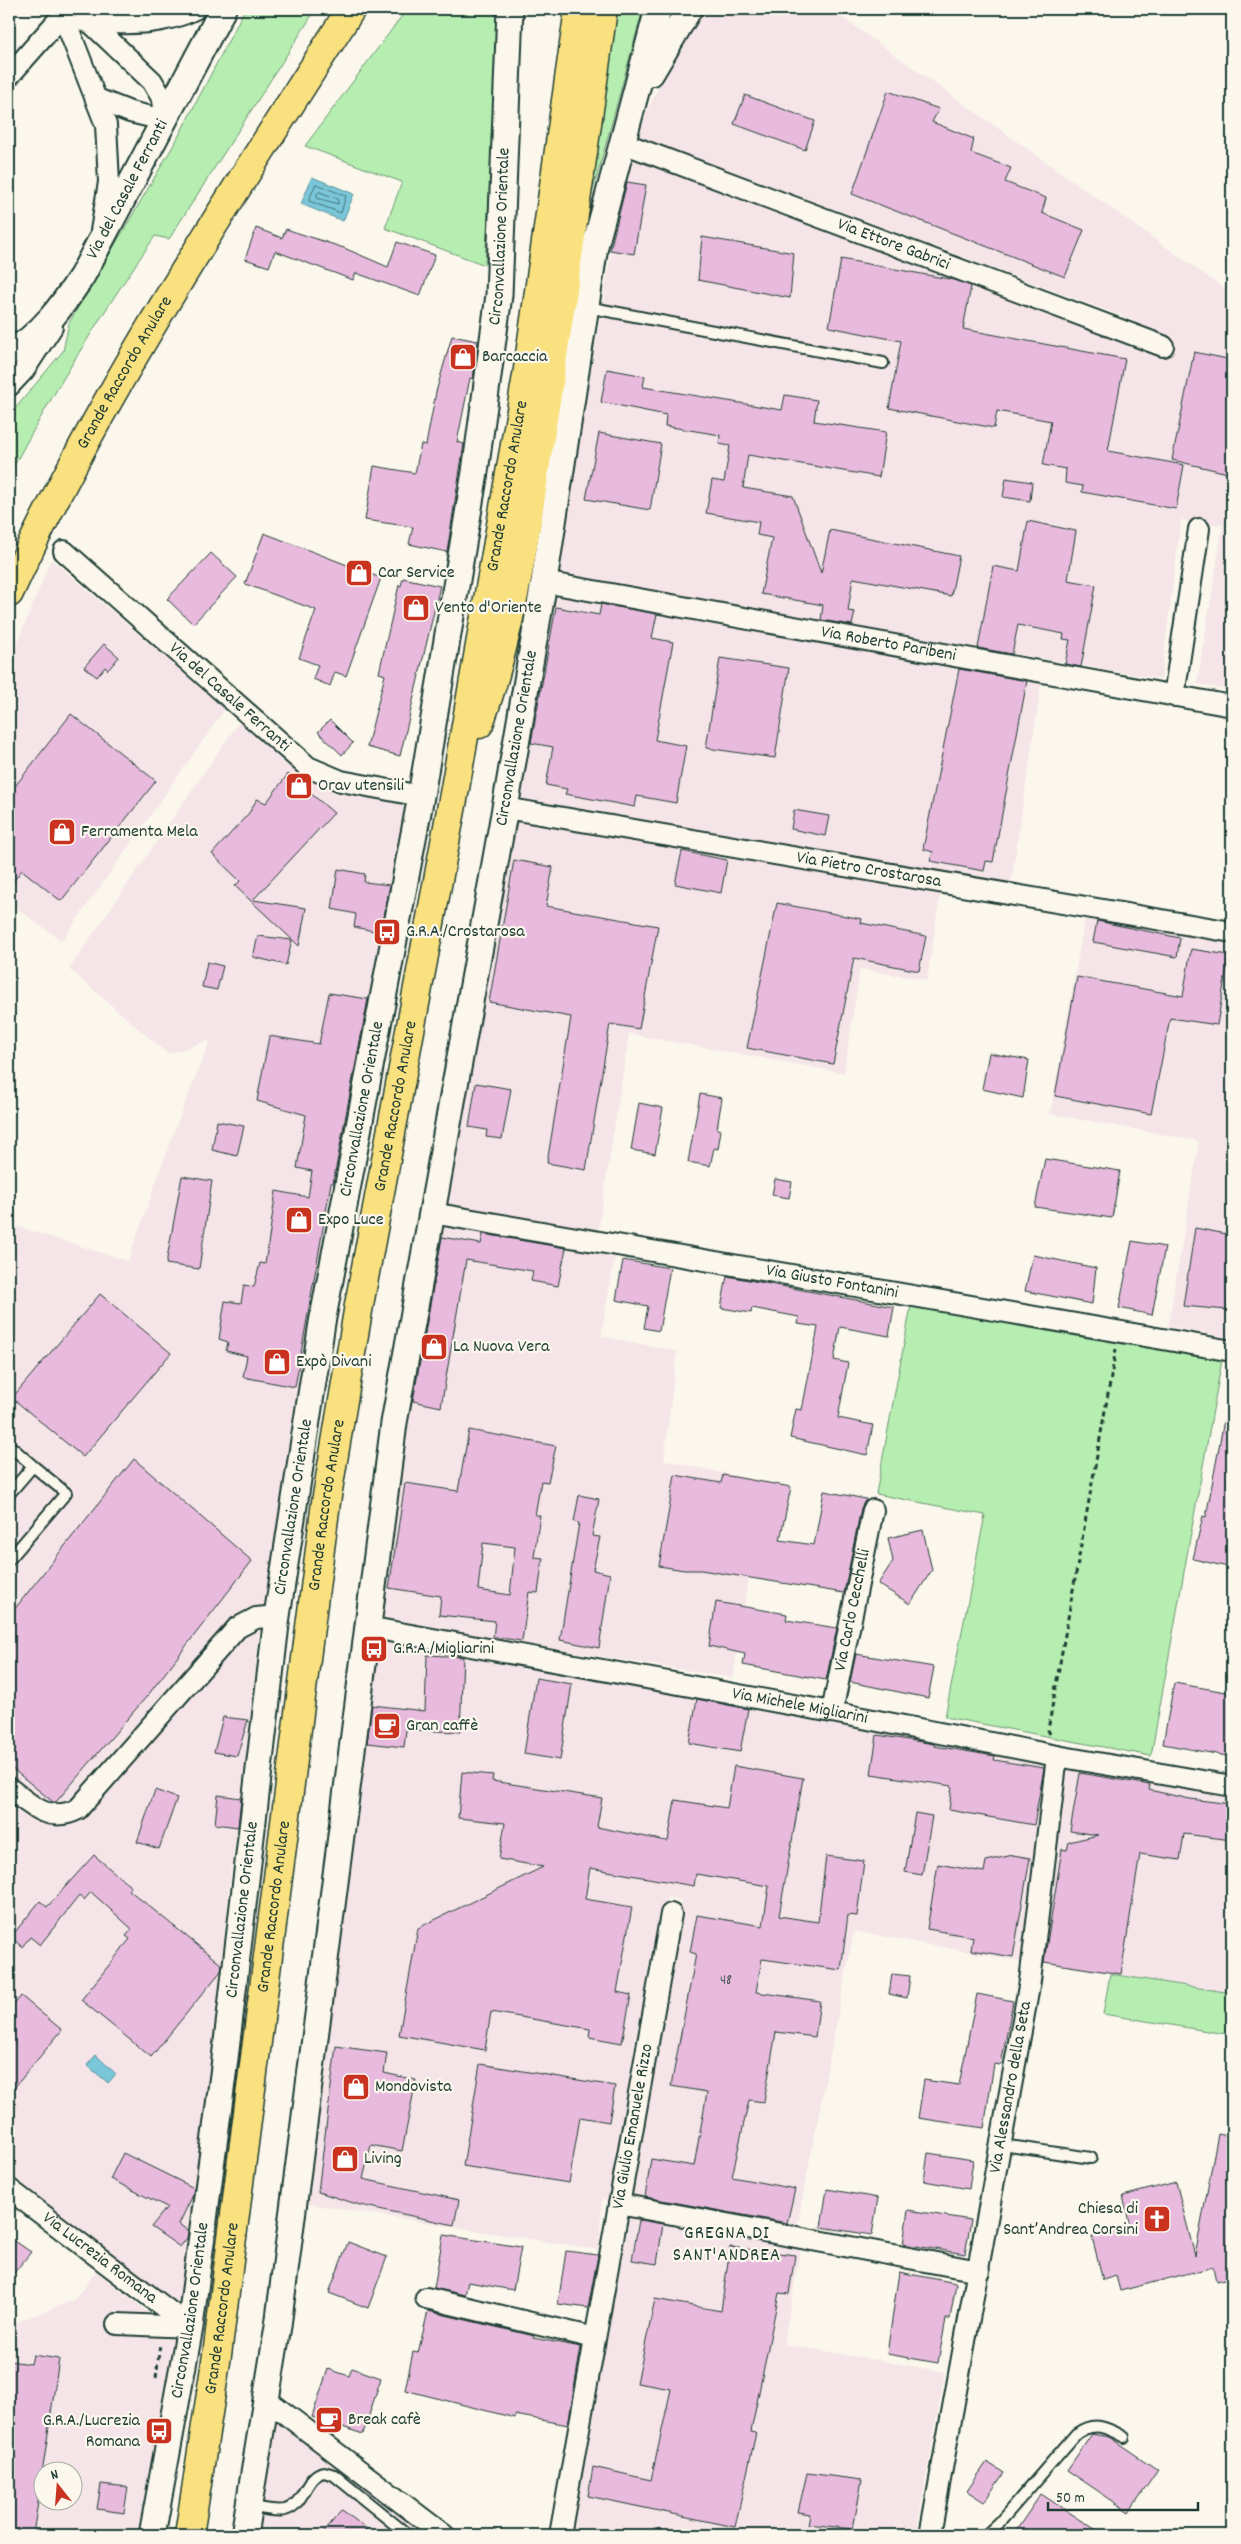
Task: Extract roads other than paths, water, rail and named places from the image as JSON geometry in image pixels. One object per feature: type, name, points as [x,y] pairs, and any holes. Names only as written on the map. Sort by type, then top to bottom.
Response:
[{"type":"highway","name":"Grande Raccordo Anulare","points":[[9,593],[54,501],[127,368],[212,227],[351,9]]},
{"type":"highway","name":"Grande Raccordo Anulare","points":[[189,2535],[219,2345],[326,1502],[359,1305],[454,794],[528,376],[579,9]]},
{"type":"highway","points":[[454,794],[492,690],[511,618],[562,300],[603,9]]},
{"type":"street","points":[[91,23],[145,22],[171,18],[195,9]]},
{"type":"street","name":"Via del Casale Ferranti","points":[[9,353],[26,342],[65,303],[98,248],[223,9]]},
{"type":"street","name":"Circonvallazione Orientale","points":[[152,2535],[190,2327],[224,2067],[277,1616],[322,1323],[421,796],[475,472],[497,313],[510,9]]},
{"type":"street","name":"Circonvallazione Orientale","points":[[244,2535],[267,2400],[394,1423],[506,808],[544,582],[595,246],[658,9]]},
{"type":"street","points":[[634,101],[688,9]]},
{"type":"street","points":[[62,11],[91,23],[152,81],[162,98],[164,120],[130,112],[97,99]]},
{"type":"street","points":[[9,76],[62,11]]},
{"type":"street","points":[[62,11],[106,125],[109,182],[98,248]]},
{"type":"street","name":"Via Ettore Gabrici","points":[[623,143],[1163,346]]},
{"type":"street","points":[[9,386],[30,360],[65,303]]},
{"type":"street","points":[[1174,696],[1199,528]]},
{"type":"street","name":"Via del Casale Ferranti","points":[[64,551],[308,766],[341,782],[421,796]]},
{"type":"street","name":"Via Roberto Paribeni","points":[[544,582],[1232,706]]},
{"type":"street","name":"Via Pietro Crostarosa","points":[[506,808],[1232,932]]},
{"type":"street","name":"Via Giusto Fontanini","points":[[432,1213],[1232,1351]]},
{"type":"street","name":"Via Carlo Cecchelli","points":[[832,1712],[873,1510]]},
{"type":"street","points":[[9,1788],[44,1814],[59,1815],[78,1809],[237,1628],[256,1618],[277,1616]]},
{"type":"street","name":"Via Michele Migliarini","points":[[367,1627],[832,1712],[1057,1756],[1232,1786]]},
{"type":"street","name":"Via Alessandro della Seta","points":[[930,2535],[1002,2145],[1030,1981],[1057,1756]]},
{"type":"street","name":"Via Giulio Emanuele Rizzo","points":[[560,2535],[671,1914]]},
{"type":"street","name":"Via Lucrezia Romana","points":[[9,2189],[190,2327]]},
{"type":"street","points":[[619,2204],[979,2271]]},
{"type":"street","points":[[426,2298],[595,2338]]},
{"type":"street","points":[[117,2324],[190,2327]]},
{"type":"street","points":[[267,2400],[444,2535]]},
{"type":"lane","points":[[587,307],[883,363]]},
{"type":"lane","points":[[9,1445],[66,1493],[9,1561]]},
{"type":"lane","points":[[9,1494],[33,1466]]},
{"type":"lane","points":[[1002,2145],[1091,2158]]},
{"type":"lane","points":[[986,2535],[999,2523],[1076,2434],[1089,2427],[1101,2426],[1124,2437]]},
{"type":"lane","points":[[249,2506],[279,2510],[290,2508],[298,2501],[314,2476],[319,2473],[329,2473],[408,2535]]},
{"type":"water","points":[[312,177],[354,194],[343,221],[301,204]]},
{"type":"water","points":[[96,2055],[116,2074],[108,2083],[87,2065]]},
{"type":"place","name":"Barcaccia","points":[[463,357]]},
{"type":"place","name":"Car Service","points":[[359,573]]},
{"type":"place","name":"Vento d'Oriente","points":[[416,608]]},
{"type":"place","name":"Orav utensili","points":[[299,786]]},
{"type":"place","name":"Ferramenta Mela","points":[[62,832]]},
{"type":"place","name":"G.R.A./Crostarosa","points":[[387,932]]},
{"type":"place","name":"Expo Luce","points":[[299,1220]]},
{"type":"place","name":"La Nuova Vera","points":[[434,1347]]},
{"type":"place","name":"Expò Divani","points":[[277,1362]]},
{"type":"place","name":"G.R.A./Migliarini","points":[[374,1649]]},
{"type":"place","name":"Gran caffè","points":[[387,1726]]},
{"type":"place","name":"Mondovista","points":[[356,2087]]},
{"type":"place","name":"Living","points":[[345,2159]]},
{"type":"place","name":"Chiesa di Sant’Andrea Corsini","points":[[1157,2219]]},
{"type":"place","name":"Break cafè","points":[[329,2420]]},
{"type":"place","name":"G.R.A./Lucrezia Romana","points":[[159,2431]]},
{"type":"district","name":"GREGNA DI SANT'ANDREA","points":[[727,2245]]}]
